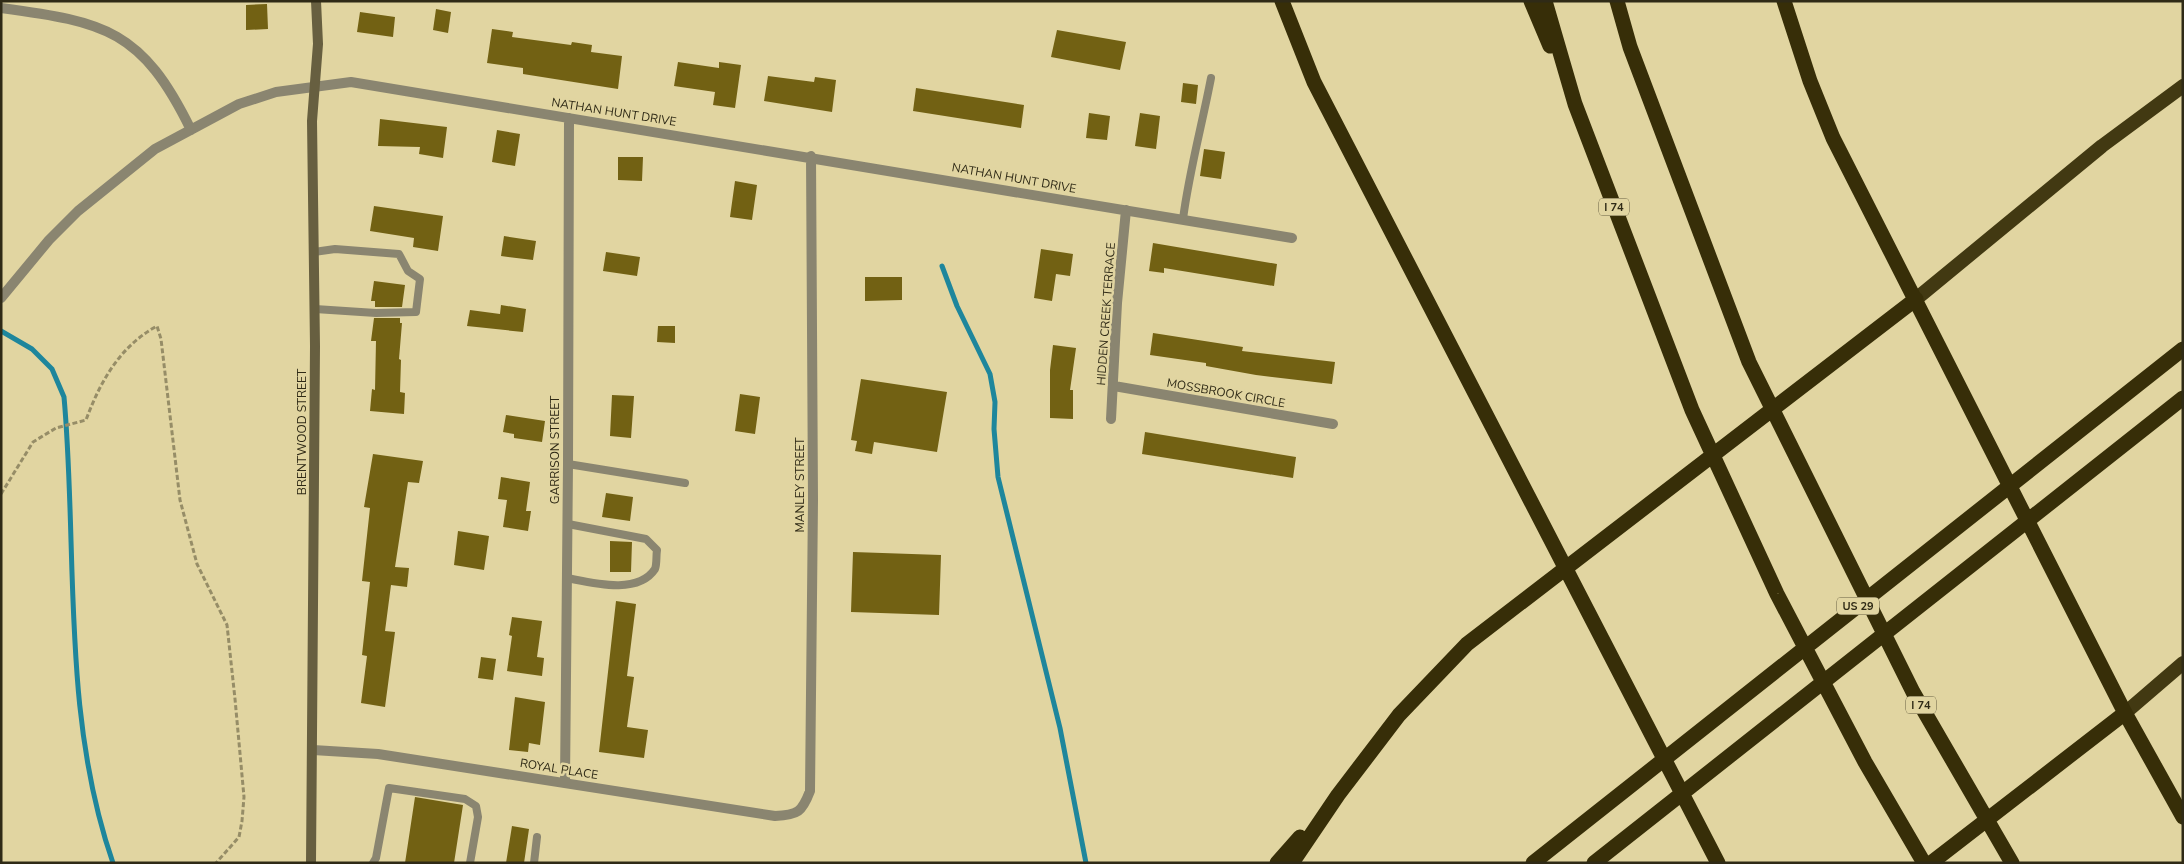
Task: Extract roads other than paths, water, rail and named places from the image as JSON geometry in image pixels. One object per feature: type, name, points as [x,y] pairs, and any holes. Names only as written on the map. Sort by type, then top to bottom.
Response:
[{"type":"highway","points":[[1282,1],[1314,82],[1718,863]]},
{"type":"highway","points":[[1531,1],[1575,104]]},
{"type":"highway","name":"I 74","points":[[1545,1],[1575,104],[1692,410],[1777,594],[1865,762],[1924,863]]},
{"type":"highway","name":"I 74","points":[[1617,1],[1630,47],[1749,362],[1913,692],[2009,858]]},
{"type":"highway","points":[[1784,1],[1810,80],[1833,138],[2125,713],[2183,817]]},
{"type":"highway","points":[[1292,863],[1338,795],[1399,715],[1455,656],[1507,611],[1916,299],[2102,146],[2183,86]]},
{"type":"highway","name":"US 29","points":[[1534,863],[2183,349]]},
{"type":"highway","points":[[1594,863],[2183,398]]},
{"type":"highway","points":[[1931,863],[2125,713],[2183,663]]},
{"type":"highway","points":[[1277,863],[1338,795]]},
{"type":"main road","name":"BRENTWOOD STREET","points":[[311,863],[315,309],[312,121],[318,44],[316,1]]},
{"type":"street","points":[[1,8],[84,21],[114,33],[140,53],[158,73],[191,130]]},
{"type":"street","name":"NATHAN HUNT DRIVE","points":[[1,298],[49,240],[78,210],[155,149],[239,104],[276,92],[351,82],[811,156],[1292,238]]},
{"type":"street","name":"GARRISON STREET","points":[[565,783],[569,118]]},
{"type":"street","name":"MANLEY STREET","points":[[799,810],[804,806],[810,791],[812,510],[811,156]]},
{"type":"street","name":"HIDDEN CREEK TERRACE","points":[[1111,419],[1117,303],[1126,210]]},
{"type":"street","name":"MOSSBROOK CIRCLE","points":[[1114,386],[1333,424]]},
{"type":"street","name":"ROYAL PLACE","points":[[313,750],[378,754],[775,816],[793,815],[799,810]]},
{"type":"lane","points":[[1183,219],[1189,178],[1201,132],[1211,78]]},
{"type":"lane","points":[[314,252],[335,249],[399,254],[408,271],[420,279],[416,312],[315,309]]},
{"type":"lane","points":[[568,464],[596,466],[685,483]]},
{"type":"lane","points":[[567,578],[622,585],[644,581],[656,567],[657,550],[646,539],[568,524]]},
{"type":"lane","points":[[372,863],[376,858],[390,788],[464,799],[476,806],[478,817],[470,863]]},
{"type":"lane","points":[[534,863],[537,837]]},
{"type":"waterway","points":[[942,266],[957,306],[990,374],[995,402],[994,429],[998,477],[1060,728],[1086,863]]},
{"type":"waterway","points":[[1,331],[32,349],[52,369],[64,397],[78,691],[85,749],[97,807],[113,863]]}]
